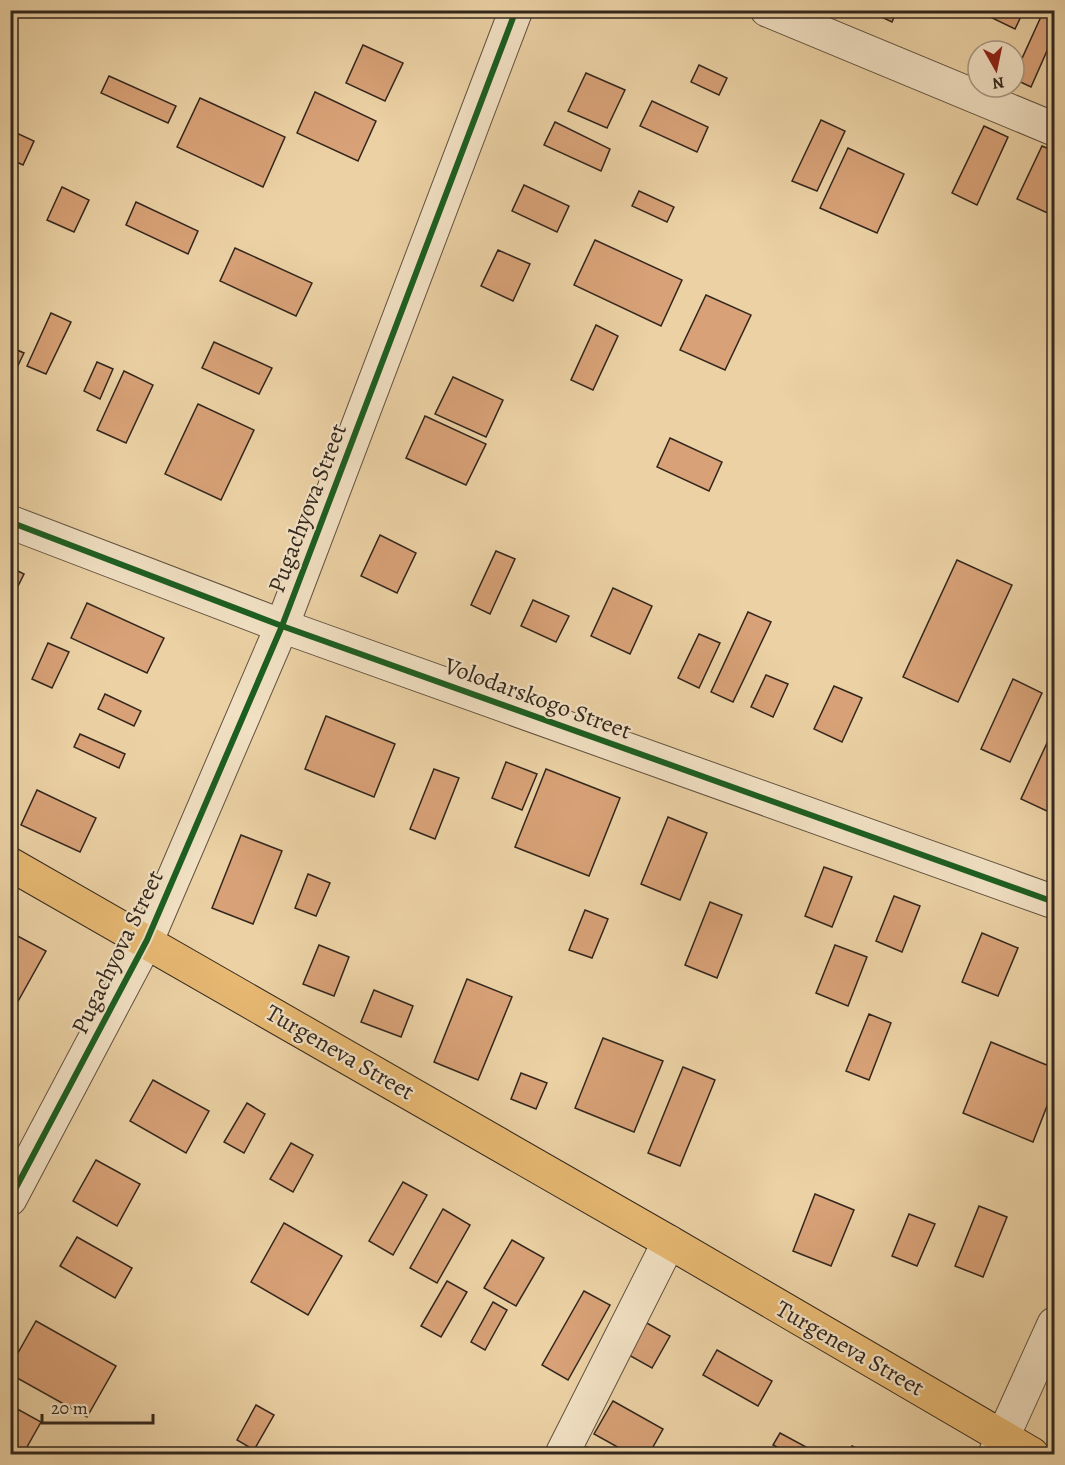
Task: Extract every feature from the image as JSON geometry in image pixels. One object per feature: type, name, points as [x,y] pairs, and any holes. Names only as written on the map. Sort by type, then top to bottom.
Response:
[{"type":"main road","name":"Turgeneva Street","points":[[10,864],[147,940],[669,1242],[999,1446],[1032,1455]]},
{"type":"street","name":"Pugachyova Street","points":[[10,1199],[147,940],[282,626],[516,10]]},
{"type":"street","points":[[767,10],[1054,129]]},
{"type":"street","name":"Volodarskogo Street","points":[[10,522],[282,626],[1054,902]]},
{"type":"street","points":[[562,1455],[669,1242]]},
{"type":"street","points":[[999,1446],[1054,1324]]},
{"type":"building","points":[[867,10],[897,10],[892,22]]},
{"type":"building","points":[[991,10],[1024,10],[1015,29],[988,16]]},
{"type":"building","points":[[1044,10],[1054,11],[1054,35],[1031,87],[1026,85],[1026,50]]},
{"type":"building","points":[[363,45],[403,63],[385,101],[346,83]]},
{"type":"building","points":[[699,65],[727,78],[719,95],[691,82]]},
{"type":"building","points":[[586,73],[625,90],[607,128],[568,111]]},
{"type":"building","points":[[109,76],[176,106],[168,123],[101,93]]},
{"type":"building","points":[[315,92],[376,121],[358,161],[297,133]]},
{"type":"building","points":[[200,98],[285,137],[263,187],[177,147]]},
{"type":"building","points":[[652,101],[708,127],[697,152],[640,126]]},
{"type":"building","points":[[821,120],[845,131],[817,191],[792,181]]},
{"type":"building","points":[[555,122],[610,149],[601,171],[544,145]]},
{"type":"building","points":[[984,126],[1008,137],[977,205],[952,193]]},
{"type":"building","points":[[10,130],[34,141],[23,165],[10,159]]},
{"type":"building","points":[[1042,146],[1054,151],[1054,216],[1017,199]]},
{"type":"building","points":[[848,148],[904,174],[877,233],[820,208]]},
{"type":"building","points":[[524,185],[569,206],[557,232],[512,211]]},
{"type":"building","points":[[62,187],[89,200],[74,232],[47,220]]},
{"type":"building","points":[[639,191],[674,207],[667,222],[632,206]]},
{"type":"building","points":[[136,202],[198,231],[188,254],[126,225]]},
{"type":"building","points":[[595,240],[682,280],[661,326],[574,285]]},
{"type":"building","points":[[235,248],[312,283],[296,316],[220,281]]},
{"type":"building","points":[[498,250],[530,264],[513,301],[481,286]]},
{"type":"building","points":[[706,295],[751,315],[725,370],[680,350]]},
{"type":"building","points":[[51,313],[71,322],[46,374],[27,366]]},
{"type":"building","points":[[596,325],[618,336],[593,390],[571,380]]},
{"type":"building","points":[[214,342],[272,368],[259,394],[202,368]]},
{"type":"building","points":[[10,347],[24,353],[10,382]]},
{"type":"building","points":[[97,362],[113,369],[100,399],[84,391]]},
{"type":"building","points":[[124,371],[153,385],[126,443],[97,430]]},
{"type":"building","points":[[453,377],[503,400],[486,437],[435,414]]},
{"type":"building","points":[[198,404],[254,430],[221,500],[165,474]]},
{"type":"building","points":[[425,416],[486,444],[466,485],[406,458]]},
{"type":"building","points":[[670,438],[722,462],[709,491],[657,467]]},
{"type":"building","points":[[380,535],[416,553],[397,593],[361,576]]},
{"type":"building","points":[[496,551],[515,559],[490,614],[471,605]]},
{"type":"building","points":[[957,560],[1012,585],[958,702],[903,677]]},
{"type":"building","points":[[10,567],[24,574],[15,592],[10,590]]},
{"type":"building","points":[[613,588],[652,606],[630,654],[591,636]]},
{"type":"building","points":[[533,600],[569,616],[556,642],[521,626]]},
{"type":"building","points":[[87,603],[164,638],[147,673],[71,638]]},
{"type":"building","points":[[748,612],[771,622],[733,702],[711,692]]},
{"type":"building","points":[[699,634],[720,643],[699,688],[678,678]]},
{"type":"building","points":[[48,643],[69,652],[52,688],[32,679]]},
{"type":"building","points":[[766,675],[788,684],[773,717],[751,707]]},
{"type":"building","points":[[1013,679],[1042,693],[1010,762],[981,749]]},
{"type":"building","points":[[834,686],[862,698],[842,742],[814,729]]},
{"type":"building","points":[[105,694],[141,711],[134,726],[98,709]]},
{"type":"building","points":[[326,716],[395,744],[374,797],[305,769]]},
{"type":"building","points":[[1053,730],[1054,799],[1049,812],[1021,799]]},
{"type":"building","points":[[80,734],[125,754],[119,768],[74,747]]},
{"type":"building","points":[[506,762],[537,774],[522,810],[492,798]]},
{"type":"building","points":[[434,769],[459,778],[435,839],[410,829]]},
{"type":"building","points":[[546,769],[620,798],[589,876],[515,847]]},
{"type":"building","points":[[37,790],[96,818],[80,852],[21,825]]},
{"type":"building","points":[[668,817],[707,833],[680,900],[641,884]]},
{"type":"building","points":[[241,835],[282,851],[253,924],[212,908]]},
{"type":"building","points":[[824,867],[852,877],[832,927],[805,916]]},
{"type":"building","points":[[308,874],[330,883],[316,916],[295,908]]},
{"type":"building","points":[[894,896],[920,906],[902,952],[876,941]]},
{"type":"building","points":[[710,902],[742,915],[717,978],[685,965]]},
{"type":"building","points":[[585,910],[608,919],[592,958],[569,950]]},
{"type":"building","points":[[10,932],[46,951],[12,1012],[10,1011]]},
{"type":"building","points":[[982,933],[1018,948],[998,996],[962,982]]},
{"type":"building","points":[[319,945],[349,957],[334,996],[303,984]]},
{"type":"building","points":[[835,945],[867,957],[848,1006],[816,993]]},
{"type":"building","points":[[467,979],[512,997],[478,1080],[434,1062]]},
{"type":"building","points":[[374,990],[413,1006],[401,1037],[361,1022]]},
{"type":"building","points":[[869,1014],[891,1023],[869,1080],[846,1071]]},
{"type":"building","points":[[603,1038],[663,1061],[634,1132],[575,1108]]},
{"type":"building","points":[[991,1042],[1054,1068],[1054,1088],[1033,1142],[963,1113]]},
{"type":"building","points":[[683,1067],[715,1080],[680,1166],[648,1153]]},
{"type":"building","points":[[521,1073],[547,1083],[536,1109],[511,1099]]},
{"type":"building","points":[[153,1080],[209,1111],[186,1153],[130,1121]]},
{"type":"building","points":[[247,1103],[265,1114],[244,1153],[224,1142]]},
{"type":"building","points":[[291,1143],[313,1155],[293,1192],[270,1179]]},
{"type":"building","points":[[96,1160],[140,1184],[117,1226],[73,1201]]},
{"type":"building","points":[[403,1182],[427,1195],[393,1255],[369,1241]]},
{"type":"building","points":[[815,1194],[854,1210],[831,1266],[793,1251]]},
{"type":"building","points":[[979,1206],[1007,1217],[983,1277],[955,1266]]},
{"type":"building","points":[[443,1209],[470,1225],[437,1283],[410,1268]]},
{"type":"building","points":[[909,1214],[935,1224],[917,1266],[892,1256]]},
{"type":"building","points":[[284,1223],[342,1256],[308,1315],[251,1282]]},
{"type":"building","points":[[77,1237],[132,1268],[115,1298],[60,1266]]},
{"type":"building","points":[[512,1240],[544,1258],[516,1306],[484,1288]]},
{"type":"building","points":[[447,1281],[467,1292],[441,1337],[421,1326]]},
{"type":"building","points":[[584,1291],[610,1305],[568,1380],[542,1365]]},
{"type":"building","points":[[493,1302],[507,1310],[485,1350],[471,1342]]},
{"type":"building","points":[[36,1321],[116,1366],[87,1417],[10,1374],[10,1367]]},
{"type":"building","points":[[645,1322],[670,1336],[652,1368],[627,1354]]},
{"type":"building","points":[[717,1350],[772,1381],[758,1406],[703,1375]]},
{"type":"building","points":[[613,1401],[663,1429],[649,1454],[630,1454],[594,1434]]},
{"type":"building","points":[[10,1405],[41,1422],[23,1454],[10,1454]]},
{"type":"building","points":[[256,1405],[274,1415],[254,1450],[237,1440]]},
{"type":"building","points":[[780,1433],[808,1448],[804,1454],[790,1454],[773,1445]]},
{"type":"building","points":[[852,1446],[868,1454],[847,1454]]},
{"type":"building","points":[[587,1447],[601,1454],[582,1454]]},
{"type":"building","points":[[239,1449],[249,1454],[236,1454]]},
{"type":"cycle path","points":[[10,1199],[147,940],[282,626],[516,10]]},
{"type":"cycle path","points":[[10,522],[282,626],[1054,902]]}]
